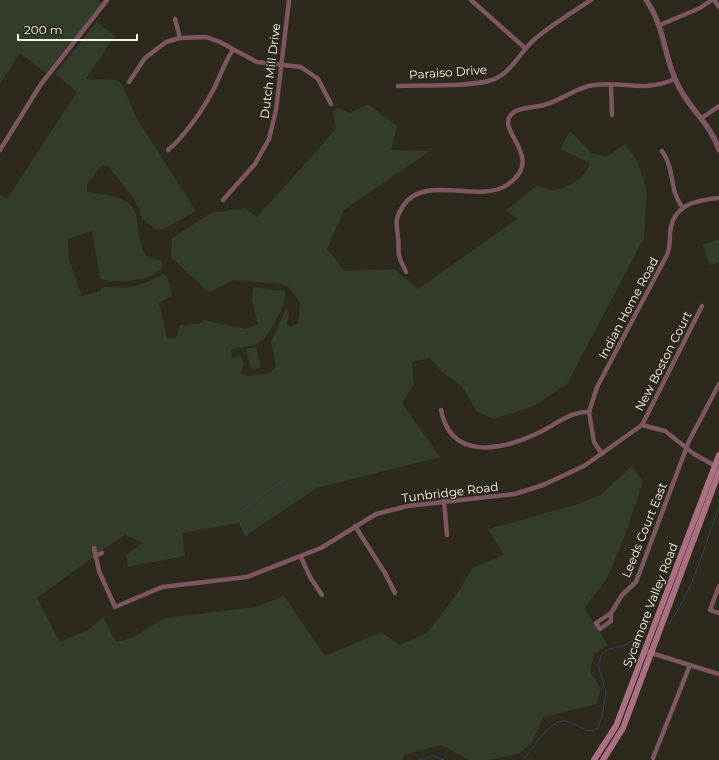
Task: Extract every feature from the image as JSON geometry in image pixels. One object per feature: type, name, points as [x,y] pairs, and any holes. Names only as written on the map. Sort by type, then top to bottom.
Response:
[{"type":"main road","name":"Sycamore Valley Road","points":[[594,760],[616,726],[719,455]]},
{"type":"main road","name":"Sycamore Valley Road","points":[[603,760],[623,728],[719,472]]},
{"type":"street","points":[[0,150],[41,84],[107,0]]},
{"type":"street","name":"Dutch Mill Drive","points":[[223,200],[255,164],[269,139],[276,110],[289,0]]},
{"type":"street","points":[[471,0],[525,48]]},
{"type":"street","name":"Paraiso Drive","points":[[398,86],[478,83],[492,80],[502,75],[525,48],[536,38],[591,0]]},
{"type":"street","points":[[646,0],[660,25],[675,79],[688,102],[702,118],[715,137],[719,150]]},
{"type":"street","points":[[660,25],[700,8],[713,0],[719,7]]},
{"type":"street","points":[[175,19],[180,38]]},
{"type":"street","points":[[129,82],[145,58],[166,42],[180,38],[206,37],[220,42],[257,62],[301,67],[311,72],[325,90],[331,104]]},
{"type":"street","points":[[168,150],[176,144],[211,95],[226,61],[234,50]]},
{"type":"street","points":[[406,272],[399,256],[398,237],[395,226],[399,213],[406,202],[412,197],[430,191],[498,189],[507,185],[516,178],[521,169],[522,159],[521,149],[507,124],[508,118],[512,113],[517,110],[545,105],[578,89],[594,85],[611,84],[648,87],[675,79]]},
{"type":"street","points":[[611,84],[612,115]]},
{"type":"street","points":[[702,118],[719,106]]},
{"type":"street","points":[[662,151],[670,164],[674,193],[683,208],[699,200],[719,198]]},
{"type":"street","name":"Indian Home Road","points":[[602,454],[594,442],[589,412],[597,387],[667,255],[675,216],[683,208]]},
{"type":"street","name":"New Boston Court","points":[[642,425],[702,306]]},
{"type":"street","name":"Leeds Court East","points":[[611,613],[622,595],[636,582],[689,440],[719,384]]},
{"type":"street","points":[[441,410],[443,420],[453,435],[467,446],[479,448],[491,447],[516,441],[534,435],[579,411],[589,412]]},
{"type":"street","points":[[642,425],[665,431],[686,449],[716,466]]},
{"type":"street","name":"Tunbridge Road","points":[[94,548],[99,571],[115,607],[162,588],[247,577],[321,548],[376,514],[408,506],[515,494],[565,476],[602,454],[642,425]]},
{"type":"street","points":[[444,501],[446,535]]},
{"type":"street","points":[[355,526],[385,573],[395,593]]},
{"type":"street","points":[[95,556],[102,553]]},
{"type":"street","points":[[301,557],[310,577],[322,595]]},
{"type":"street","points":[[719,586],[710,610],[719,613]]},
{"type":"street","points":[[644,651],[719,674]]},
{"type":"street","points":[[653,758],[690,665]]},
{"type":"green space","points":[[0,0],[96,0],[101,4],[46,73],[20,53],[0,84]]},
{"type":"green space","points":[[97,22],[115,36],[86,79],[116,80],[122,84],[137,119],[196,211],[164,229],[155,229],[142,219],[133,198],[108,166],[102,165],[87,184],[87,192],[112,196],[130,204],[136,215],[143,251],[149,258],[161,260],[163,265],[159,271],[144,278],[124,281],[100,279],[92,231],[68,239],[69,260],[82,296],[101,291],[101,288],[104,287],[123,288],[139,285],[155,279],[164,273],[170,285],[172,296],[159,303],[167,338],[176,338],[180,325],[199,324],[204,320],[246,329],[258,324],[252,300],[253,287],[285,291],[284,303],[281,311],[268,334],[259,343],[231,350],[232,357],[241,356],[244,365],[240,373],[248,376],[270,373],[276,366],[271,342],[287,307],[289,313],[287,323],[290,327],[298,324],[300,303],[290,288],[281,284],[233,280],[210,292],[207,291],[171,257],[172,238],[211,213],[245,208],[257,217],[336,129],[333,111],[339,108],[350,113],[368,104],[397,126],[391,150],[430,151],[344,210],[327,249],[345,271],[394,269],[418,289],[517,219],[506,210],[537,185],[549,190],[559,189],[570,185],[585,173],[590,163],[560,149],[570,131],[591,153],[606,157],[625,144],[637,161],[647,190],[644,238],[567,384],[534,406],[494,419],[477,412],[462,386],[442,372],[430,358],[412,362],[414,384],[402,403],[440,457],[317,488],[245,536],[239,523],[182,533],[185,556],[128,567],[126,555],[142,543],[125,534],[37,598],[60,642],[88,630],[103,617],[116,642],[132,638],[164,618],[255,607],[284,596],[325,656],[381,632],[400,645],[427,633],[459,591],[472,568],[504,555],[488,529],[575,505],[600,495],[632,466],[643,482],[625,535],[607,579],[584,608],[608,645],[594,654],[590,672],[601,688],[597,704],[543,717],[532,743],[518,754],[487,760],[469,760],[441,745],[405,755],[402,760],[0,760],[0,195],[7,199],[77,92],[55,74]]},
{"type":"green space","points":[[719,239],[719,262],[710,265],[702,245]]},
{"type":"green space","points":[[256,347],[261,368],[251,370],[246,349]]},
{"type":"waterway","points":[[247,536],[237,515],[265,492],[285,480]]},
{"type":"waterway","points":[[668,625],[677,612],[691,583],[719,507]]},
{"type":"waterway","points":[[523,760],[546,730],[556,723],[567,721],[587,730],[592,731],[597,729],[602,717],[606,692],[598,665],[602,654],[608,649],[623,646],[639,637]]},
{"type":"waterway","points":[[419,760],[433,756],[444,760]]}]
